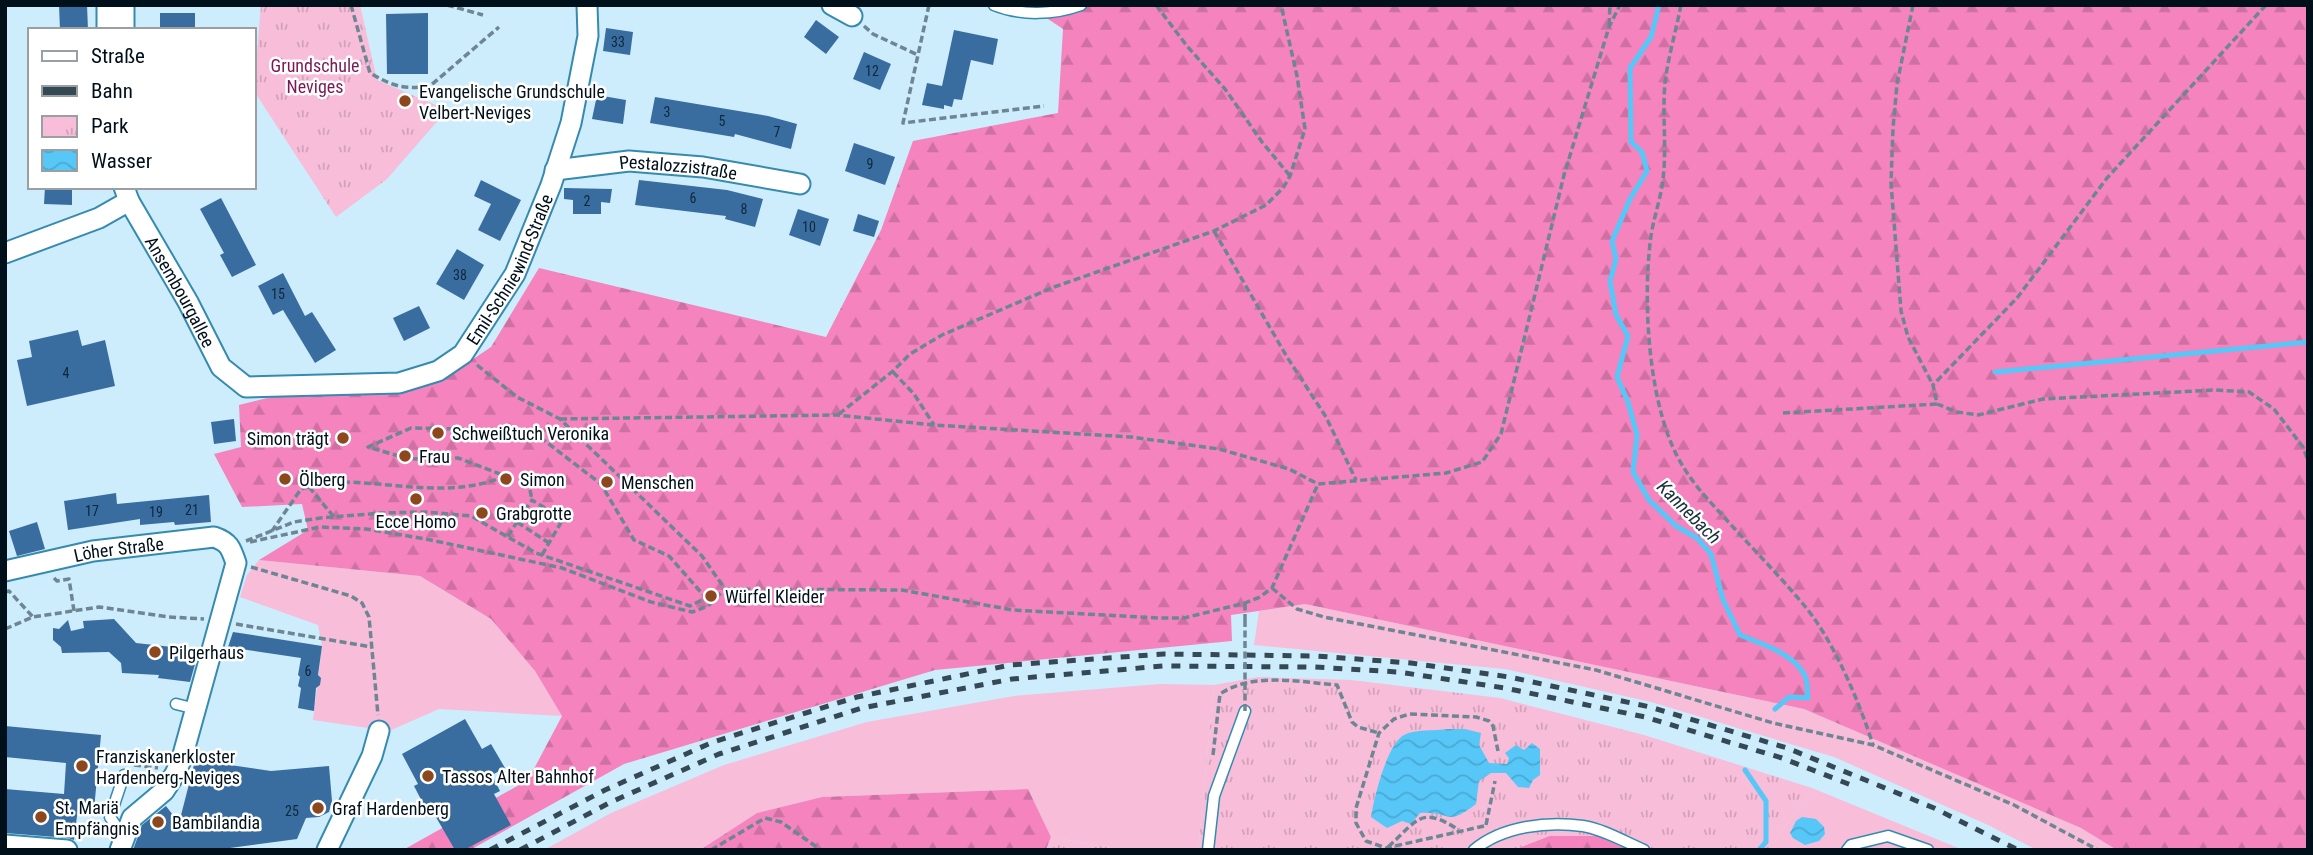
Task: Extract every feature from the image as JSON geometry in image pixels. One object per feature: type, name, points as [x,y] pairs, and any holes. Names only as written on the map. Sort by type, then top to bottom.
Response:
[{"type":"street","points":[[107,5],[107,28]]},
{"type":"street","points":[[124,5],[124,28]]},
{"type":"street","name":"Emil-Schniewind-Straße","points":[[246,387],[399,383],[438,371],[463,354],[515,274],[555,170],[571,123],[581,75],[587,36],[587,5]]},
{"type":"street","points":[[832,5],[852,16]]},
{"type":"street","name":"Pestalozzistraße","points":[[555,170],[629,162],[703,167],[800,184]]},
{"type":"street","points":[[5,253],[99,218],[127,194]]},
{"type":"street","name":"Ansembourgallee","points":[[127,194],[188,302],[221,368],[246,387]]},
{"type":"street","name":"Löher Straße","points":[[5,571],[93,551],[214,537],[225,541],[233,555]]},
{"type":"street","points":[[122,844],[132,818],[164,791],[175,774],[196,709],[233,555]]},
{"type":"street","points":[[327,850],[372,756],[379,731]]},
{"type":"street","points":[[5,845],[67,850]]},
{"type":"lane","points":[[993,5],[1035,14],[1069,10],[1081,5]]},
{"type":"lane","points":[[176,704],[196,709]]},
{"type":"lane","points":[[1208,850],[1214,796],[1245,711]]},
{"type":"lane","points":[[122,844],[110,817],[124,775]]},
{"type":"lane","points":[[1474,850],[1502,833],[1545,824],[1586,826],[1644,850]]},
{"type":"lane","points":[[1847,850],[1851,845],[1888,836],[1928,850]]},
{"type":"path","points":[[351,5],[370,72],[395,86],[430,86],[499,27]]},
{"type":"path","points":[[447,5],[483,15]]},
{"type":"path","points":[[929,5],[902,123],[1044,106]]},
{"type":"path","points":[[1156,5],[1225,89],[1290,176]]},
{"type":"path","points":[[837,415],[893,371],[910,354],[942,335],[1054,287],[1214,231],[1266,205],[1283,188],[1290,176],[1305,129],[1297,76],[1280,5]]},
{"type":"path","points":[[1609,27],[1610,5]]},
{"type":"path","points":[[560,419],[837,415],[934,425],[1131,437],[1219,449],[1289,469],[1318,484],[1446,472],[1482,462],[1501,434],[1564,175],[1609,27],[1620,5]]},
{"type":"path","points":[[1681,5],[1665,82],[1664,177],[1659,208],[1651,232],[1648,261],[1654,388],[1670,438],[1683,467],[1702,492],[1805,606],[1825,637],[1863,713],[1873,746]]},
{"type":"path","points":[[1913,5],[1898,84],[1891,183],[1901,312],[1908,337],[1933,385],[1937,404]]},
{"type":"path","points":[[1933,385],[2017,298],[2108,178],[2266,5]]},
{"type":"path","points":[[852,16],[873,34],[918,55]]},
{"type":"path","points":[[1214,231],[1287,357],[1326,417],[1356,480]]},
{"type":"path","points":[[463,354],[517,397],[560,419],[702,556],[725,589]]},
{"type":"path","points":[[893,371],[914,394],[934,425]]},
{"type":"path","points":[[1783,413],[1937,404],[1957,412],[1978,415],[2043,399],[2215,390],[2249,392],[2273,410],[2303,447],[2308,461]]},
{"type":"path","points":[[233,555],[272,531],[295,522],[426,512],[471,516],[542,555],[690,606],[706,598],[669,556],[634,540],[601,484],[541,438],[516,430],[411,428],[368,447],[409,459],[458,458],[505,476],[485,485],[418,489],[335,482],[309,487],[301,489],[272,531]]},
{"type":"path","points":[[233,555],[276,535],[320,527],[366,528],[562,568],[651,603],[692,612],[708,606],[725,589],[902,590],[1013,610],[1184,618],[1245,603],[1272,588],[1318,484]]},
{"type":"path","points":[[309,487],[334,517]]},
{"type":"path","points":[[508,536],[532,500],[530,490]]},
{"type":"path","points":[[532,500],[563,519],[573,519]]},
{"type":"path","points":[[542,555],[563,519]]},
{"type":"path","points":[[517,522],[549,543]]},
{"type":"path","points":[[233,555],[351,596],[362,603],[369,617],[379,731]]},
{"type":"path","points":[[57,581],[69,579],[74,612]]},
{"type":"path","points":[[1272,588],[1297,609],[1324,617],[1596,670],[1773,723],[1873,746],[2014,805],[2098,850]]},
{"type":"path","points":[[5,592],[9,591],[33,617]]},
{"type":"path","points":[[1245,603],[1245,711]]},
{"type":"path","points":[[5,629],[33,617],[99,607],[219,621],[372,647]]},
{"type":"path","points":[[1212,758],[1220,694],[1229,688],[1258,682],[1281,680],[1337,685],[1352,722],[1358,727],[1379,733]]},
{"type":"path","points":[[1499,751],[1493,726],[1489,721],[1476,717],[1409,714],[1394,719],[1379,733],[1356,807],[1356,823],[1366,841],[1385,849],[1486,825],[1502,833]]},
{"type":"path","points":[[124,775],[126,764],[160,768]]},
{"type":"path","points":[[1486,825],[1495,781]]},
{"type":"path","points":[[1385,849],[1423,817],[1435,816],[1459,830]]},
{"type":"path","points":[[712,850],[765,818],[780,822],[821,850]]},
{"type":"green space","name":"Grundschule Neviges","points":[[261,5],[360,5],[377,80],[447,110],[387,179],[336,217],[256,94]]},
{"type":"green space","points":[[1027,5],[2308,5],[2308,850],[2117,850],[2081,828],[1804,709],[1305,604],[1231,615],[1232,641],[935,670],[624,764],[470,850],[403,850],[528,780],[562,716],[535,671],[491,619],[420,576],[259,560],[308,530],[302,504],[242,507],[214,454],[241,447],[239,405],[325,384],[454,372],[491,347],[539,268],[826,337],[881,230],[913,141],[1058,113],[1063,29]]},
{"type":"green space","points":[[259,560],[420,576],[491,619],[535,671],[562,716],[439,709],[389,731],[313,720],[322,646],[318,625],[240,597],[247,575]]},
{"type":"green space","points":[[1305,604],[1804,709],[2081,828],[2118,850],[2037,850],[1986,824],[1834,757],[1651,702],[1505,669],[1254,645],[1259,611]]},
{"type":"green space","points":[[1258,677],[1351,680],[1500,698],[1644,735],[1812,788],[1769,850],[1628,850],[1598,836],[1549,836],[1513,850],[1198,850],[1214,685]]},
{"type":"green space","points":[[1160,684],[1214,685],[1198,850],[1122,850],[1051,837],[1028,789],[822,797],[757,813],[700,850],[544,850],[611,813],[724,765],[867,722],[1014,696]]},
{"type":"green space","points":[[1812,788],[1963,850],[1769,850]]},
{"type":"green space","points":[[1028,789],[1051,837],[1046,850],[700,850],[757,813],[822,797]]},
{"type":"green space","points":[[1549,836],[1599,836],[1628,850],[1513,850]]},
{"type":"green space","points":[[1051,837],[1122,850],[1046,850]]},
{"type":"water","points":[[1448,729],[1481,733],[1479,745],[1489,763],[1507,764],[1509,758],[1505,753],[1516,745],[1524,750],[1532,743],[1540,749],[1540,775],[1533,780],[1529,788],[1518,787],[1506,773],[1491,773],[1479,781],[1476,804],[1453,817],[1420,813],[1411,824],[1402,821],[1387,828],[1371,817],[1382,772],[1398,740],[1414,732]]},
{"type":"water","points":[[1802,817],[1816,819],[1824,827],[1825,834],[1819,841],[1805,845],[1793,838],[1790,833],[1796,821]]},
{"type":"building","points":[[59,5],[87,5],[88,28],[60,28]]},
{"type":"building","points":[[160,13],[195,13],[195,28],[160,28]]},
{"type":"building","points":[[428,13],[428,74],[387,74],[386,14]]},
{"type":"building","points":[[816,20],[839,37],[826,54],[804,37]]},
{"type":"building","points":[[606,28],[633,32],[630,55],[603,51]]},
{"type":"building","points":[[954,30],[998,39],[993,65],[971,60],[962,100],[954,99],[952,107],[944,105],[944,109],[922,105],[927,83],[942,86]]},
{"type":"building","points":[[864,52],[891,64],[880,90],[853,79]]},
{"type":"building","points":[[597,95],[626,100],[623,124],[592,119]]},
{"type":"building","points":[[655,97],[768,116],[797,124],[791,149],[735,134],[734,137],[650,123]]},
{"type":"building","points":[[854,143],[895,157],[885,185],[845,171]]},
{"type":"building","points":[[481,180],[521,200],[500,241],[478,230],[491,204],[474,196]]},
{"type":"building","points":[[639,180],[727,190],[763,199],[755,227],[725,219],[726,216],[635,205]]},
{"type":"building","points":[[564,188],[612,189],[610,203],[601,202],[601,214],[573,214],[573,200],[564,199]]},
{"type":"building","points":[[45,189],[72,189],[72,205],[44,204]]},
{"type":"building","points":[[221,198],[256,265],[232,277],[220,255],[224,253],[200,209]]},
{"type":"building","points":[[798,209],[829,219],[820,246],[789,235]]},
{"type":"building","points":[[858,214],[879,221],[874,237],[853,231]]},
{"type":"building","points":[[457,249],[484,265],[464,300],[436,284]]},
{"type":"building","points":[[283,273],[305,316],[312,312],[336,350],[315,363],[283,310],[273,315],[258,286]]},
{"type":"building","points":[[419,306],[430,328],[404,341],[393,318]]},
{"type":"building","points":[[78,330],[82,346],[105,340],[115,386],[27,406],[17,360],[32,357],[29,341]]},
{"type":"building","points":[[234,419],[236,441],[214,444],[211,422]]},
{"type":"building","points":[[116,493],[117,504],[209,495],[211,522],[140,525],[140,519],[68,530],[64,501]]},
{"type":"building","points":[[37,522],[45,549],[17,556],[9,531]]},
{"type":"building","name":"Pilgerhaus","points":[[114,619],[136,643],[199,650],[190,682],[158,678],[159,675],[122,673],[121,663],[109,652],[62,653],[61,647],[53,640],[53,628],[59,629],[68,620],[71,631],[84,628],[83,621]]},
{"type":"building","points":[[233,632],[322,646],[318,675],[321,678],[320,685],[316,688],[314,711],[298,708],[301,658],[228,647]]},
{"type":"building","points":[[465,719],[482,749],[491,744],[505,768],[492,775],[500,791],[494,794],[511,825],[464,850],[455,850],[433,812],[429,815],[414,786],[418,784],[402,754]]},
{"type":"building","name":"Franziskanerkloster Hardenberg-Neviges","points":[[5,726],[101,735],[94,810],[78,808],[74,840],[5,833],[5,789],[64,794],[66,763],[5,757]]},
{"type":"building","points":[[196,757],[271,771],[329,766],[332,801],[329,812],[319,817],[306,818],[297,839],[215,850],[133,850],[142,825],[166,806],[179,823]]},
{"type":"waterway","name":"Kannebach","points":[[1659,5],[1651,37],[1630,68],[1631,142],[1642,152],[1647,171],[1630,199],[1612,241],[1616,259],[1610,281],[1616,315],[1628,336],[1617,377],[1628,402],[1637,435],[1633,472],[1649,500],[1676,526],[1697,538],[1711,554],[1723,600],[1740,635],[1786,656],[1805,676],[1808,698],[1789,697],[1775,709]]},
{"type":"waterway","points":[[1995,372],[2308,342]]},
{"type":"waterway","name":"Kannebach","points":[[1745,770],[1766,801],[1766,842],[1759,850]]},
{"type":"railway","points":[[490,850],[605,790],[713,742],[857,697],[1010,665],[1164,654],[1316,656],[1411,663],[1509,677],[1650,707],[1787,748],[1934,808],[2018,850]]},
{"type":"railway","points":[[520,850],[611,802],[719,754],[862,708],[1012,679],[1163,666],[1314,667],[1398,672],[1505,688],[1645,717],[1782,758],[1851,785]]},
{"type":"place","name":"Evangelische Grundschule Velbert-Neviges","points":[[405,101]]},
{"type":"place","name":"Schweißtuch Veronika","points":[[438,433]]},
{"type":"place","name":"Simon trägt","points":[[343,438]]},
{"type":"place","name":"Frau","points":[[405,456]]},
{"type":"place","name":"Ölberg","points":[[285,479]]},
{"type":"place","name":"Simon","points":[[506,479]]},
{"type":"place","name":"Menschen","points":[[607,482]]},
{"type":"place","name":"Ecce Homo","points":[[416,499]]},
{"type":"place","name":"Grabgrotte","points":[[482,513]]},
{"type":"place","name":"Würfel Kleider","points":[[711,596]]},
{"type":"place","name":"Pilgerhaus","points":[[155,652]]},
{"type":"place","name":"Franziskanerkloster Hardenberg-Neviges","points":[[82,766]]},
{"type":"place","name":"Tassos Alter Bahnhof","points":[[428,776]]},
{"type":"place","name":"Graf Hardenberg","points":[[318,808]]},
{"type":"place","name":"St. Mariä Empfängnis","points":[[41,817]]},
{"type":"place","name":"Bambilandia","points":[[158,822]]}]
